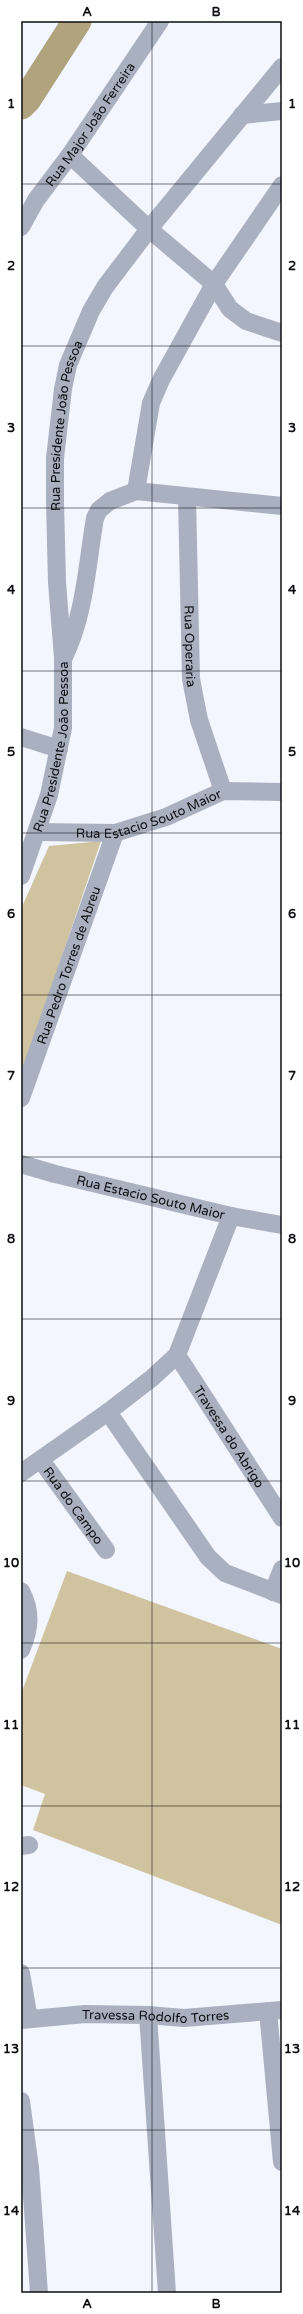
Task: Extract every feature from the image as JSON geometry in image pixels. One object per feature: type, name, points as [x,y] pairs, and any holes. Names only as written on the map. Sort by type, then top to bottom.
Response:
[{"type":"street","name":"Rua Major João Ferreira","points":[[21,227],[36,200],[70,155],[160,21]]},
{"type":"street","name":"Rua Presidente João Pessoa","points":[[21,841],[38,832],[63,728],[63,658],[57,582],[55,458],[63,389],[68,365],[91,312],[104,287],[149,229],[282,66]]},
{"type":"street","points":[[242,115],[282,111]]},
{"type":"street","points":[[70,155],[149,229],[214,284],[230,309],[246,321],[282,333]]},
{"type":"street","points":[[136,491],[151,403],[167,368],[214,284],[282,185]]},
{"type":"street","points":[[63,658],[73,637],[81,609],[95,518],[99,510],[110,501],[136,491],[282,506]]},
{"type":"street","name":"Rua Operaria","points":[[187,496],[191,679],[199,720],[223,791]]},
{"type":"street","points":[[21,738],[59,749]]},
{"type":"street","name":"Rua Estacio Souto Maior","points":[[38,832],[115,833],[166,817],[223,791],[282,792]]},
{"type":"street","points":[[21,876],[38,832]]},
{"type":"street","name":"Rua Pedro Torres de Abreu","points":[[21,1098],[115,833]]},
{"type":"street","name":"Rua Estacio Souto Maior","points":[[21,1164],[55,1174],[231,1216],[282,1225]]},
{"type":"street","points":[[21,1473],[108,1412],[152,1378],[177,1355],[231,1216]]},
{"type":"street","name":"Travessa do Abrigo","points":[[177,1355],[282,1518]]},
{"type":"street","points":[[108,1412],[208,1557],[225,1573],[278,1594],[282,1569]]},
{"type":"street","name":"Rua do Campo","points":[[41,1460],[106,1550]]},
{"type":"street","points":[[21,1650],[29,1623],[24,1597]]},
{"type":"street","name":"Travessa Rodolfo Torres","points":[[21,1973],[25,2020],[85,2014],[148,2015],[184,2018],[275,2010]]},
{"type":"street","points":[[275,2010],[282,2162]]},
{"type":"street","points":[[148,2015],[167,2293]]},
{"type":"street","points":[[21,2101],[30,2168],[39,2293]]},
{"type":"shaded area","points":[[101,841],[21,1077],[21,909],[49,846]]},
{"type":"shaded area","points":[[67,1571],[282,1649],[282,1925],[33,1830],[45,1794],[21,1785],[21,1694]]},
{"type":"waterway","points":[[21,105],[27,99],[77,21]]}]
